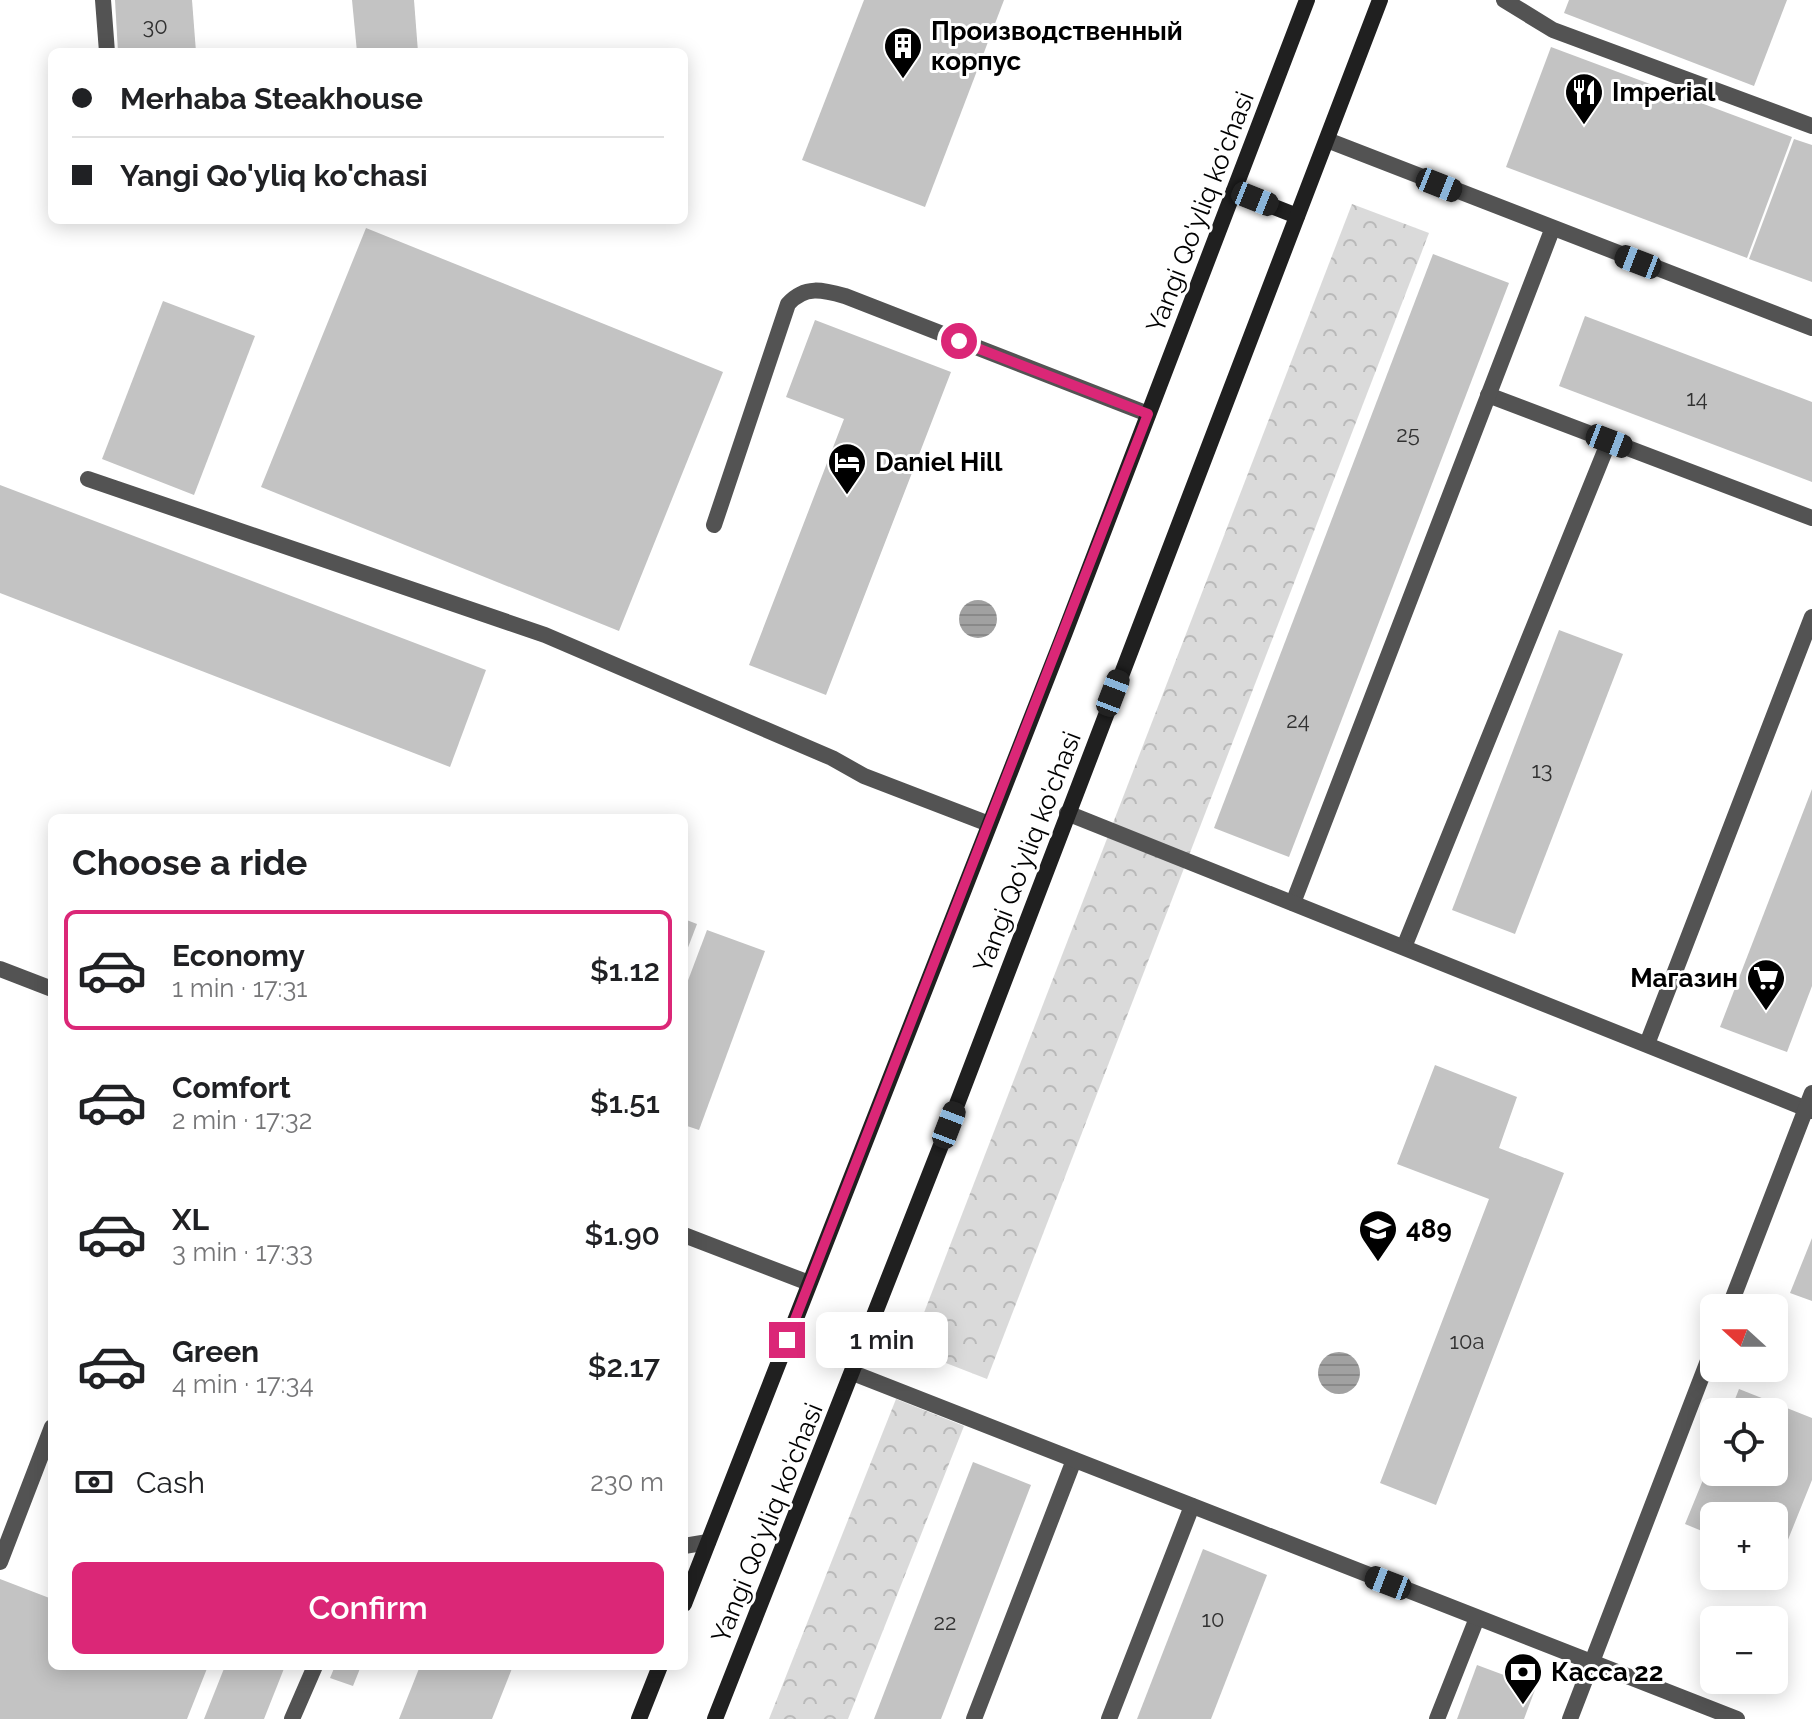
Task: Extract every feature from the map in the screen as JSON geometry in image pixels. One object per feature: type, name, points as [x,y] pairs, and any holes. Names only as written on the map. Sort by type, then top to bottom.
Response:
[{"type":"main road","name":"Yangi Qo'yliq ko'chasi","points":[[688,1594],[1307,0]]},
{"type":"main road","name":"Yangi Qo'yliq ko'chasi","points":[[715,1719],[853,1373],[1380,0]]},
{"type":"main road","points":[[1234,191],[1297,216]]},
{"type":"main road","points":[[639,1719],[658,1670]]},
{"type":"street","points":[[103,0],[107,48]]},
{"type":"street","points":[[1504,0],[1553,30],[1812,126]]},
{"type":"street","points":[[1327,140],[1552,230],[1812,328]]},
{"type":"street","points":[[1293,903],[1552,230]]},
{"type":"street","points":[[714,525],[788,304],[797,294],[817,289],[845,296],[1148,414]]},
{"type":"street","points":[[1488,395],[1812,518]]},
{"type":"street","points":[[1404,947],[1609,441]]},
{"type":"street","points":[[88,479],[545,635],[832,758],[864,776],[989,824]]},
{"type":"street","points":[[1647,1044],[1812,617]]},
{"type":"street","points":[[1067,813],[1647,1044],[1810,1104],[1735,1294]]},
{"type":"street","points":[[0,969],[48,987]]},
{"type":"street","points":[[688,1237],[809,1283]]},
{"type":"street","points":[[853,1373],[1734,1718]]},
{"type":"street","points":[[1570,1719],[1700,1381]]},
{"type":"street","points":[[0,1562],[48,1437]]},
{"type":"street","points":[[974,1719],[1074,1460]]},
{"type":"street","points":[[1109,1719],[1192,1506]]},
{"type":"street","points":[[688,1545],[708,1542]]},
{"type":"street","points":[[1437,1719],[1477,1618]]},
{"type":"street","points":[[292,1719],[313,1670]]},
{"type":"green space","points":[[1352,204],[1429,233],[987,1379],[910,1349]]},
{"type":"green space","points":[[896,1399],[964,1426],[848,1719],[769,1719]]},
{"type":"shaded area","points":[[978,600],[991,606],[997,619],[991,632],[978,638],[965,632],[959,619],[965,606]]},
{"type":"shaded area","points":[[1339,1352],[1354,1358],[1360,1373],[1354,1388],[1339,1394],[1324,1388],[1318,1373],[1324,1358]]},
{"type":"building","points":[[115,0],[192,0],[196,48],[118,48]]},
{"type":"building","points":[[352,0],[414,0],[418,48],[357,48]]},
{"type":"building","name":"Производственный корпус","points":[[864,0],[1004,0],[925,207],[802,160]]},
{"type":"building","points":[[1569,0],[1787,0],[1754,86],[1564,13]]},
{"type":"building","points":[[1551,47],[1792,137],[1747,258],[1506,167]]},
{"type":"building","points":[[1794,139],[1812,145],[1812,282],[1749,259]]},
{"type":"building","points":[[366,228],[723,372],[619,631],[261,487]]},
{"type":"building","points":[[1433,254],[1509,283],[1289,857],[1214,828]]},
{"type":"building","points":[[163,301],[255,336],[194,495],[102,459]]},
{"type":"building","points":[[1585,316],[1812,402],[1812,482],[1559,386]]},
{"type":"building","points":[[815,320],[951,372],[826,695],[749,665],[844,419],[786,397]]},
{"type":"building","points":[[0,485],[486,670],[450,767],[0,593]]},
{"type":"building","points":[[1559,630],[1623,654],[1515,934],[1452,910]]},
{"type":"building","points":[[1812,789],[1812,986],[1787,1052],[1720,1027]]},
{"type":"building","points":[[688,921],[697,924],[688,948]]},
{"type":"building","points":[[707,930],[765,951],[699,1130],[688,1126],[688,980]]},
{"type":"building","points":[[1435,1065],[1517,1097],[1499,1148],[1564,1173],[1436,1505],[1380,1483],[1489,1199],[1397,1164]]},
{"type":"building","points":[[1812,1238],[1812,1301],[1790,1293]]},
{"type":"building","points":[[1739,1389],[1762,1398],[1735,1398]]},
{"type":"building","points":[[1788,1408],[1812,1418],[1812,1480],[1788,1540],[1788,1502],[1700,1502],[1700,1530],[1685,1524],[1701,1486],[1788,1486]]},
{"type":"building","points":[[973,1462],[1031,1485],[941,1719],[874,1719]]},
{"type":"building","points":[[1203,1549],[1267,1575],[1211,1719],[1137,1719]]},
{"type":"building","points":[[0,1579],[48,1597],[48,1670],[206,1670],[187,1719],[0,1719]]},
{"type":"building","points":[[1477,1665],[1536,1687],[1524,1719],[1457,1719]]},
{"type":"building","points":[[223,1670],[283,1670],[264,1719],[204,1719]]},
{"type":"building","points":[[333,1670],[359,1670],[353,1686],[330,1678]]},
{"type":"building","points":[[418,1670],[511,1670],[492,1719],[399,1719]]},
{"type":"place","name":"Производственный корпус","points":[[903,80]]},
{"type":"place","name":"Imperial","points":[[1584,126]]},
{"type":"place","name":"Daniel Hill","points":[[847,496]]},
{"type":"place","name":"Магазин","points":[[1766,1012]]},
{"type":"place","name":"489","points":[[1378,1263]]},
{"type":"place","name":"Касса 22","points":[[1523,1706]]},
{"type":"route","points":[[787,1340],[1148,414],[959,341]]}]
